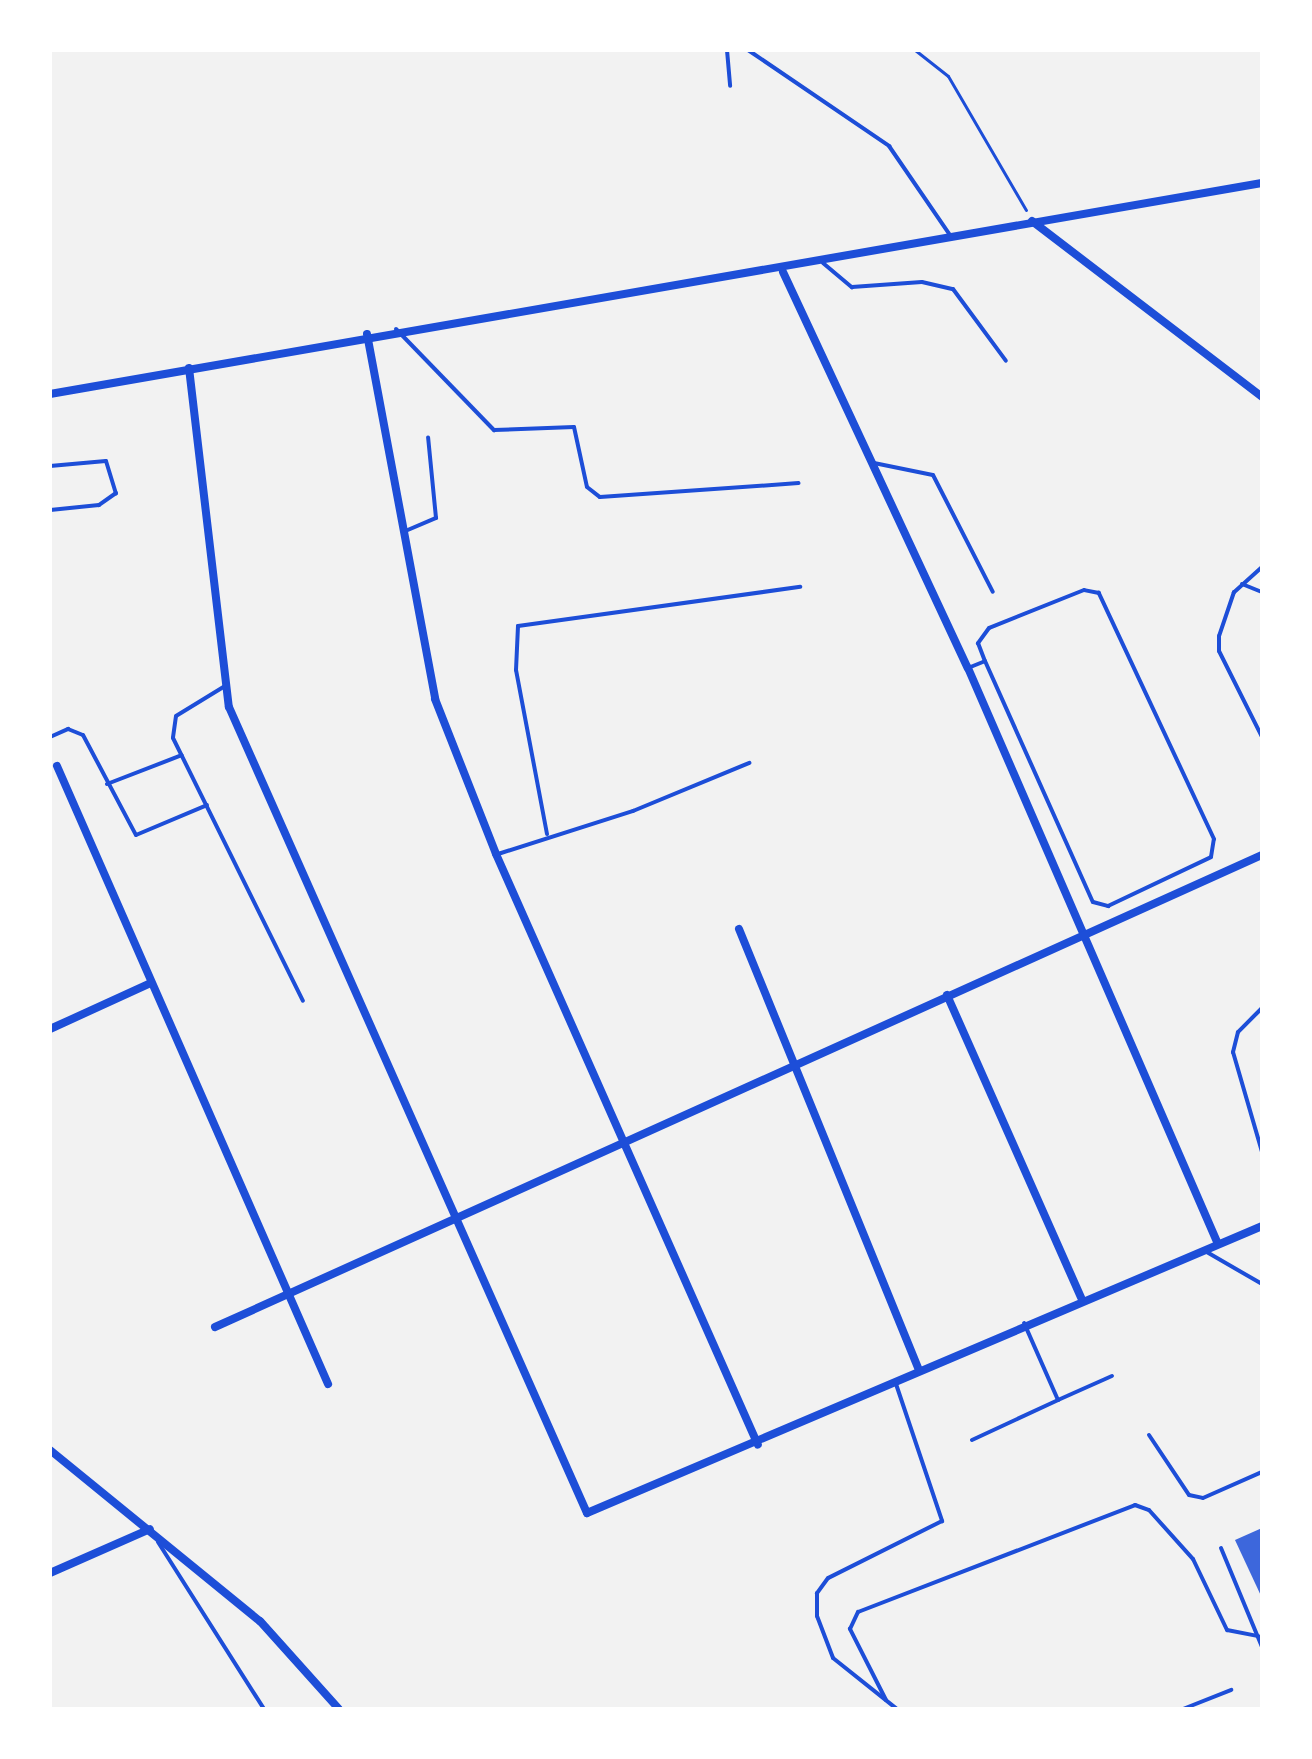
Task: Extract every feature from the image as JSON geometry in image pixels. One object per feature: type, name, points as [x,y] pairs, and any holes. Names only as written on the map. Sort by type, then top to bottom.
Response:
[{"type":"street","points":[[50,394],[396,329],[783,272],[1032,221],[1262,183]]},
{"type":"street","points":[[1032,221],[1262,397]]},
{"type":"street","points":[[783,272],[968,668],[1082,938],[1218,1244]]},
{"type":"street","points":[[367,334],[400,532],[435,699],[496,854],[758,1445]]},
{"type":"street","points":[[189,368],[225,685],[452,1218],[587,1513],[758,1445],[1081,1298],[1262,1226]]},
{"type":"street","points":[[57,766],[328,1384]]},
{"type":"street","points":[[215,1327],[621,1141],[1082,938],[1262,855]]},
{"type":"street","points":[[739,929],[791,1065],[919,1371]]},
{"type":"street","points":[[50,1029],[151,983]]},
{"type":"street","points":[[947,995],[1081,1298]]},
{"type":"street","points":[[50,1450],[260,1621],[339,1709]]},
{"type":"street","points":[[50,1573],[150,1529]]},
{"type":"lane","points":[[727,50],[730,86]]},
{"type":"lane","points":[[748,50],[889,146],[951,237]]},
{"type":"lane","points":[[823,263],[852,287],[922,282],[953,289],[1006,361]]},
{"type":"lane","points":[[396,329],[494,430],[574,427],[587,487],[600,497],[799,483]]},
{"type":"lane","points":[[400,532],[436,518],[428,437]]},
{"type":"lane","points":[[50,466],[106,461],[116,493],[99,505],[50,510]]},
{"type":"lane","points":[[872,462],[933,475],[993,592]]},
{"type":"lane","points":[[1262,567],[1241,584],[1223,612],[1219,651],[1262,737]]},
{"type":"lane","points":[[1241,584],[1262,592]]},
{"type":"lane","points":[[547,834],[516,670],[518,626],[800,587]]},
{"type":"lane","points":[[1084,590],[1099,593],[1214,839],[1211,857],[1108,906],[1093,902],[985,661],[978,643],[989,628],[1084,590]]},
{"type":"lane","points":[[968,668],[985,661]]},
{"type":"lane","points":[[225,685],[176,716],[182,755],[303,1001]]},
{"type":"lane","points":[[50,737],[68,729],[83,735],[127,826],[144,837],[207,805]]},
{"type":"lane","points":[[107,784],[182,755]]},
{"type":"lane","points":[[496,854],[547,834],[633,811],[749,763]]},
{"type":"lane","points":[[1262,1008],[1238,1032],[1233,1052],[1262,1152]]},
{"type":"lane","points":[[1203,1250],[1262,1284]]},
{"type":"lane","points":[[1024,1323],[1058,1400]]},
{"type":"lane","points":[[972,1440],[1112,1376]]},
{"type":"lane","points":[[895,1382],[942,1521],[828,1578],[817,1593],[817,1616],[833,1658],[897,1709]]},
{"type":"lane","points":[[1149,1435],[1189,1495],[1203,1498],[1262,1472]]},
{"type":"lane","points":[[886,1700],[850,1629],[858,1612],[1135,1505],[1149,1510],[1193,1559],[1227,1630],[1258,1636]]},
{"type":"lane","points":[[150,1529],[264,1709]]},
{"type":"lane","points":[[1221,1548],[1262,1647]]},
{"type":"lane","points":[[1183,1709],[1231,1690]]},
{"type":"path","points":[[915,50],[948,76],[1032,221]]},
{"type":"building","points":[[1262,1528],[1262,1598],[1235,1540]]}]
